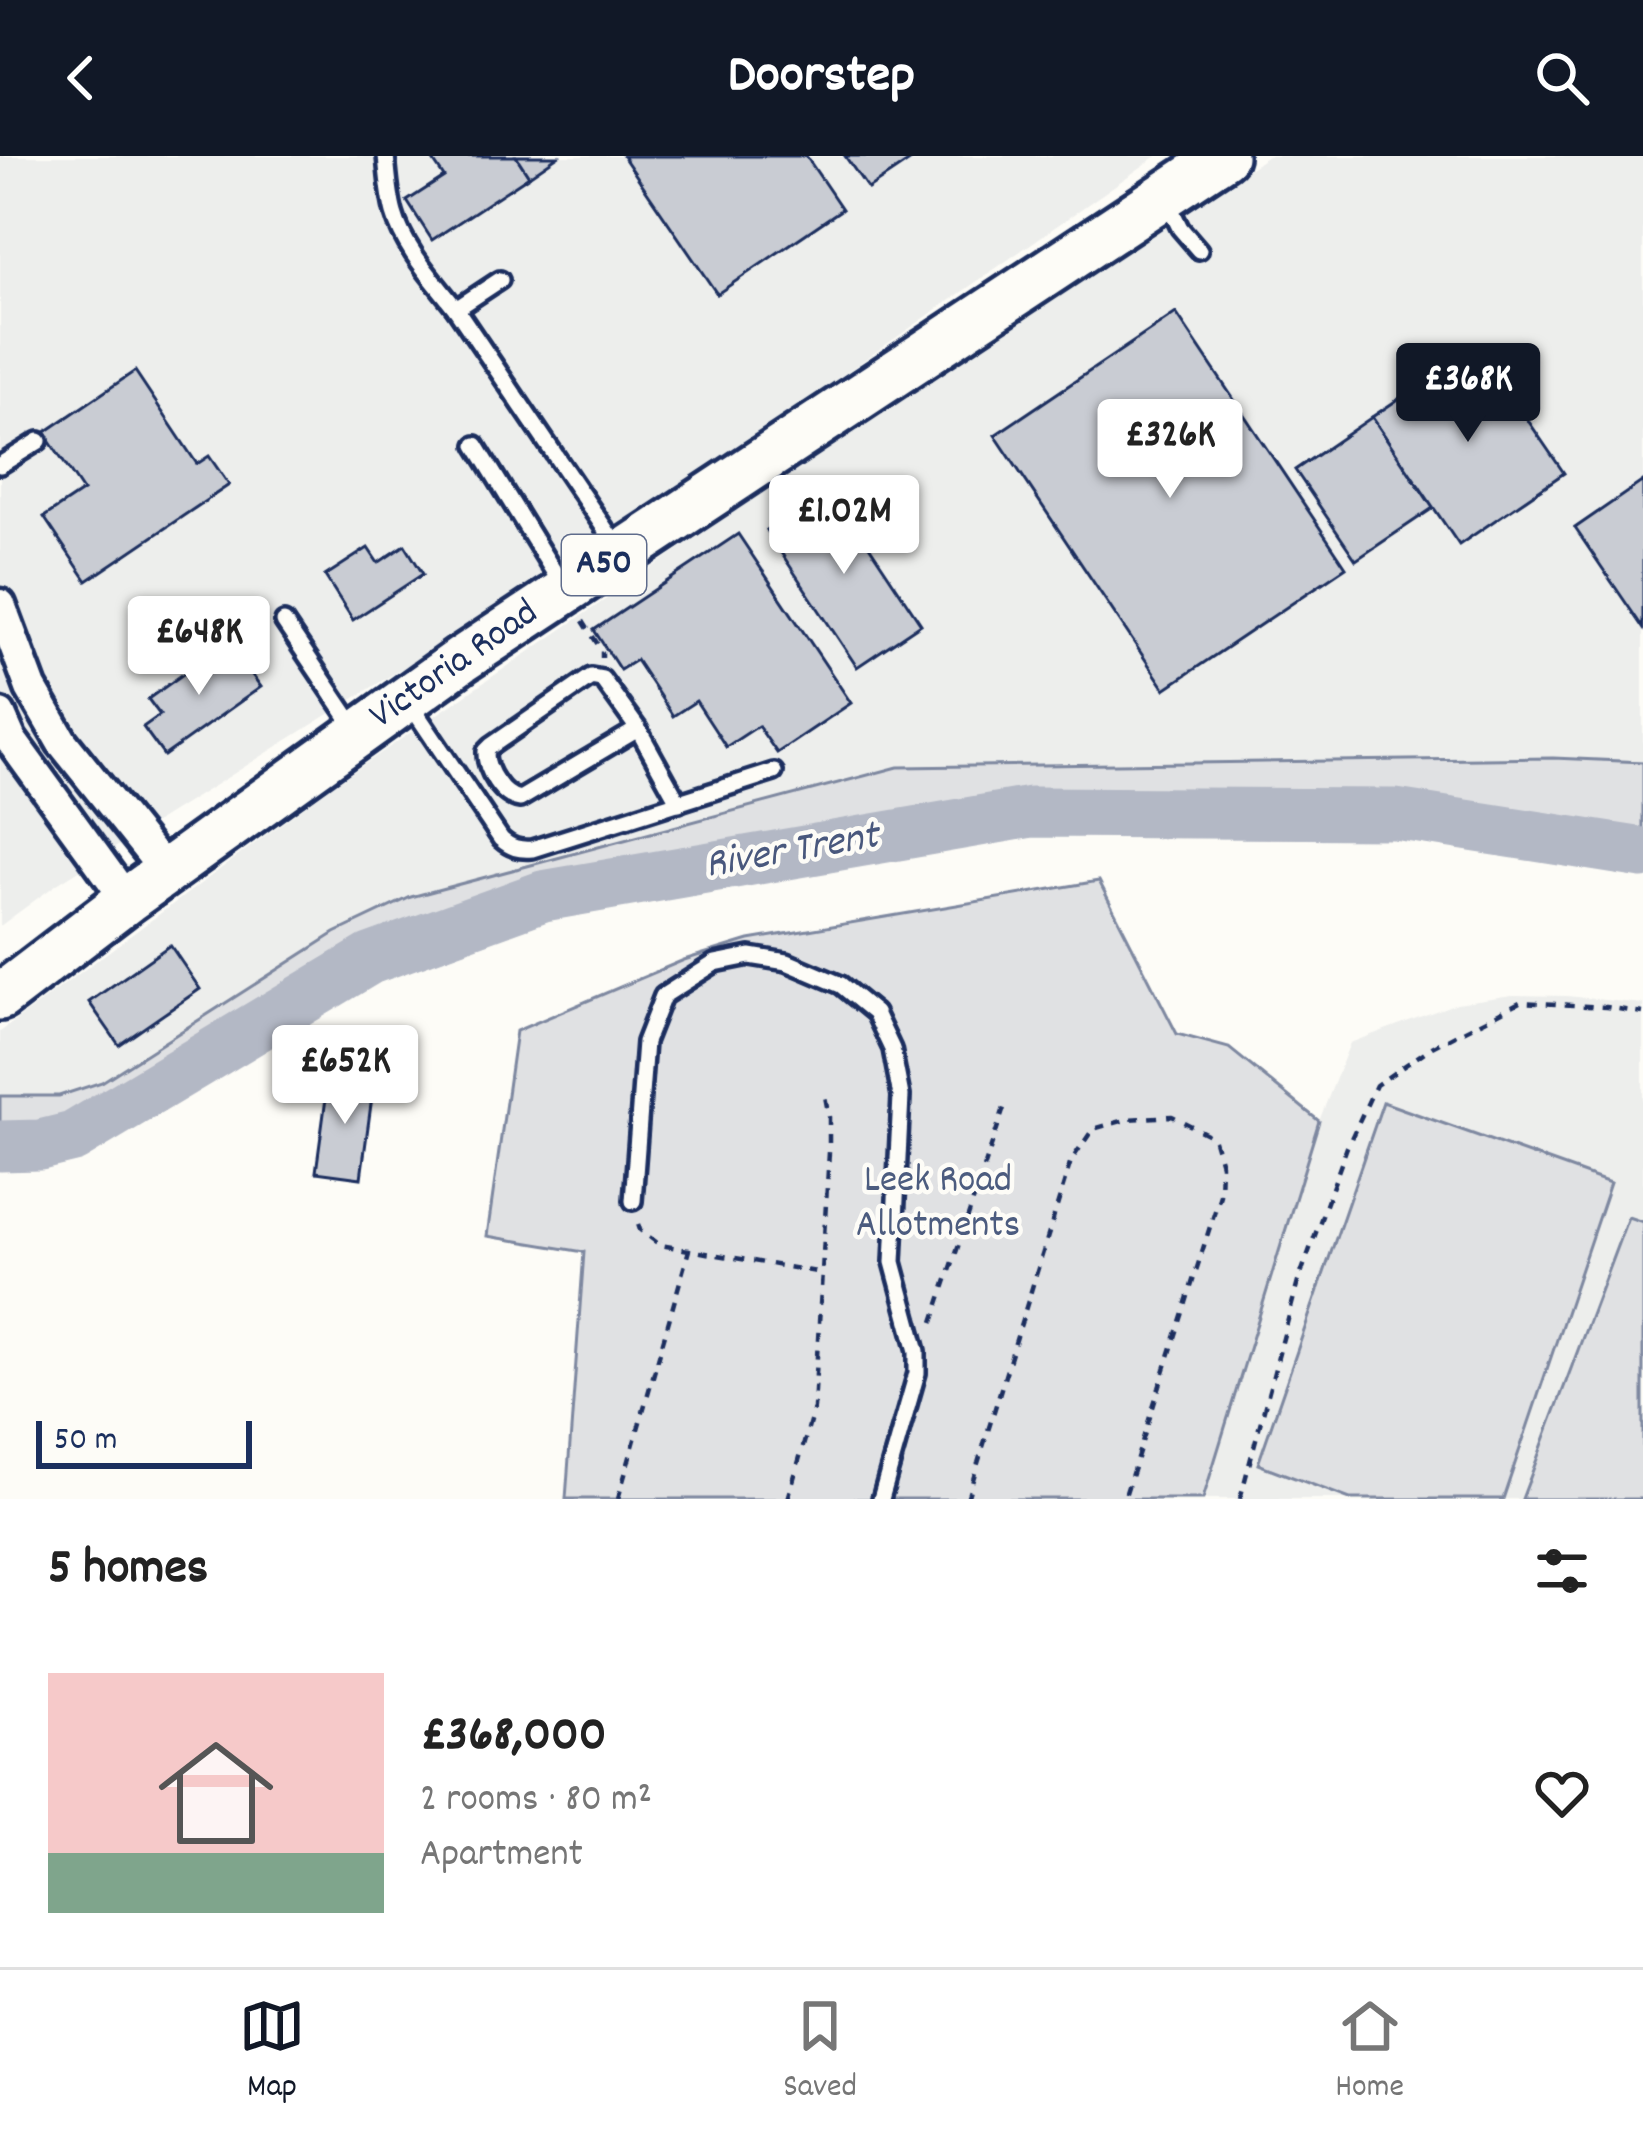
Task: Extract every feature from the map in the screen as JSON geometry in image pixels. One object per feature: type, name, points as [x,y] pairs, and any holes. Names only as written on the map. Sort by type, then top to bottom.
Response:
[{"type":"main road","name":"Victoria Road","points":[[0,997],[407,699],[1224,156]]},
{"type":"street","points":[[0,605],[32,688],[62,742],[166,872]]},
{"type":"street","points":[[0,715],[11,740],[127,900]]},
{"type":"lane","points":[[386,156],[398,224],[456,309],[591,574]]},
{"type":"lane","points":[[1164,196],[1198,250]]},
{"type":"lane","points":[[456,309],[500,280]]},
{"type":"lane","points":[[0,466],[39,441]]},
{"type":"lane","points":[[476,445],[591,574]]},
{"type":"lane","points":[[284,622],[359,733]]},
{"type":"lane","points":[[638,729],[520,799],[505,792],[485,761],[486,751],[591,677],[602,679],[638,729],[679,802]]},
{"type":"lane","points":[[407,699],[501,839],[520,850],[774,772]]},
{"type":"lane","points":[[633,1201],[645,1042],[663,996],[715,963],[750,956],[788,962],[841,986],[875,1013],[892,1049],[901,1096],[893,1262],[917,1351],[917,1372],[880,1499]]},
{"type":"path","points":[[591,574],[598,597],[577,611],[602,652],[602,679]]},
{"type":"path","points":[[1240,1499],[1298,1282],[1376,1085],[1432,1047],[1520,1002],[1643,1013]]},
{"type":"path","points":[[788,1499],[814,1408],[829,1153],[824,1090]]},
{"type":"path","points":[[917,1372],[1005,1105]]},
{"type":"path","points":[[967,1499],[1071,1161],[1093,1129],[1129,1119],[1172,1116],[1213,1137],[1221,1163],[1220,1195],[1124,1499]]},
{"type":"path","points":[[633,1201],[640,1230],[660,1245],[822,1273]]},
{"type":"path","points":[[618,1499],[689,1250]]},
{"type":"shaded area","points":[[0,156],[1157,156],[596,547],[57,884],[0,926]]},
{"type":"shaded area","points":[[1268,156],[1643,156],[1643,762],[898,767],[411,897],[335,933],[102,1082],[59,1096],[0,1096],[0,1032],[331,787]]},
{"type":"shaded area","points":[[1512,995],[1643,1004],[1643,1499],[1203,1499],[1319,1121],[1350,1043],[1457,1003]]},
{"type":"shaded area","points":[[42,1131],[77,1148],[0,1158],[0,1133]]},
{"type":"green space","points":[[1553,758],[1643,762],[1643,834],[1383,800],[1200,793],[1017,799],[891,813],[555,884],[400,932],[357,952],[165,1072],[42,1131],[0,1133],[0,1096],[59,1096],[102,1082],[335,933],[411,897],[898,767]]},
{"type":"green space","name":"Leek Road Allotments","points":[[1099,881],[1177,1034],[1229,1048],[1319,1121],[1203,1499],[566,1499],[584,1252],[487,1236],[516,1031],[684,960],[749,940]]},
{"type":"green space","points":[[1383,1102],[1610,1183],[1503,1499],[1350,1499],[1258,1464]]},
{"type":"green space","points":[[1628,1217],[1643,1222],[1643,1499],[1522,1499]]},
{"type":"building","points":[[430,156],[516,156],[529,176],[432,240],[407,201],[444,177]]},
{"type":"building","points":[[516,156],[558,156],[529,176]]},
{"type":"building","points":[[623,156],[806,156],[842,209],[717,294]]},
{"type":"building","points":[[845,156],[917,156],[868,189]]},
{"type":"building","points":[[1176,313],[1346,567],[1165,689],[995,435]]},
{"type":"building","points":[[1477,346],[1564,473],[1459,545],[1372,417]]},
{"type":"building","points":[[135,371],[197,464],[209,456],[229,485],[87,581],[44,517],[83,491],[44,433]]},
{"type":"building","points":[[1372,417],[1433,508],[1356,560],[1295,470]]},
{"type":"building","points":[[1643,481],[1643,628],[1575,528]]},
{"type":"building","points":[[830,487],[921,624],[857,667],[766,530]]},
{"type":"building","points":[[738,534],[851,703],[777,753],[758,726],[726,747],[696,701],[673,716],[636,660],[620,670],[594,630]]},
{"type":"building","points":[[405,545],[423,574],[353,620],[325,576],[368,548],[378,563]]},
{"type":"building","points":[[228,642],[261,687],[164,756],[143,727],[160,715],[148,699]]},
{"type":"building","points":[[170,945],[200,989],[119,1045],[89,1002]]},
{"type":"building","points":[[329,1076],[374,1082],[361,1178],[316,1172]]},
{"type":"waterway","name":"River Trent","points":[[0,1146],[40,1145],[73,1137],[370,959],[543,896],[1031,812],[1395,814],[1643,853]]}]
